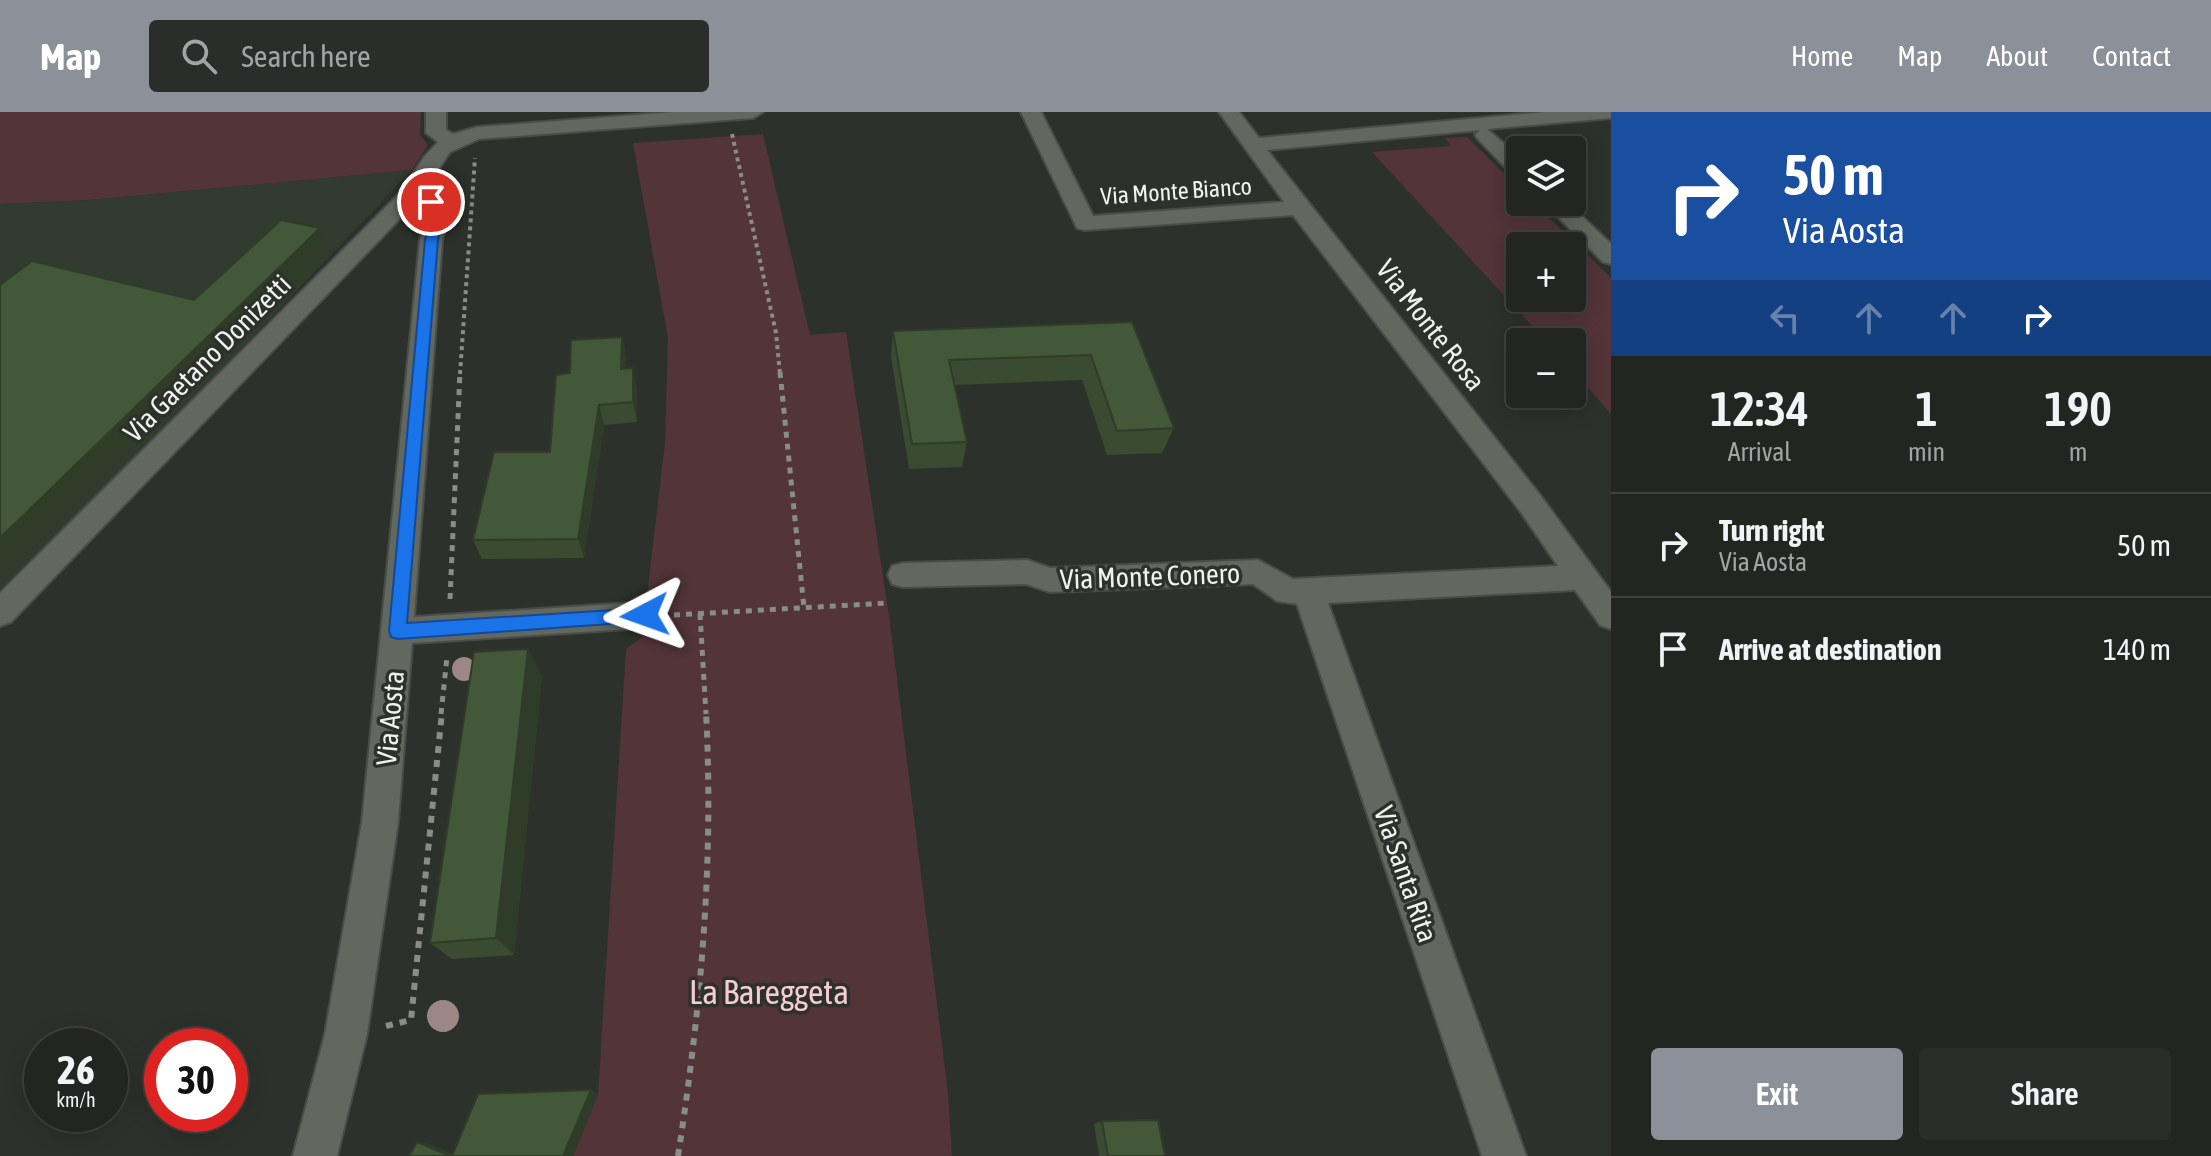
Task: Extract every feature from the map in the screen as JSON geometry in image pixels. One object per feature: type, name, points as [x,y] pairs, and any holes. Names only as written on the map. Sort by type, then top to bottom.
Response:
[{"type":"street","points":[[436,112],[436,133],[450,141],[477,133],[753,112]]},
{"type":"street","name":"Via Monte Bianco","points":[[1031,112],[1085,223],[1299,208]]},
{"type":"street","name":"Via Monte Rosa","points":[[1229,112],[1299,208],[1530,503],[1611,616]]},
{"type":"street","points":[[1251,145],[1611,112]]},
{"type":"street","points":[[1485,135],[1506,155]]},
{"type":"street","name":"Via Gaetano Donizetti","points":[[0,613],[412,194],[440,148],[450,141]]},
{"type":"street","name":"Via Aosta","points":[[315,1156],[346,1034],[380,822],[431,240],[438,214],[431,202],[412,194]]},
{"type":"street","points":[[1569,216],[1611,257]]},
{"type":"street","name":"Via Monte Conero","points":[[903,575],[1027,572],[1050,580],[1258,572],[1288,592],[1583,577]]},
{"type":"street","name":"Via Santa Rita","points":[[1308,591],[1504,1156]]},
{"type":"street","points":[[398,631],[645,615]]},
{"type":"path","points":[[728,114],[776,333],[804,608]]},
{"type":"path","points":[[645,615],[906,602],[903,575]]},
{"type":"path","points":[[678,1156],[701,997],[707,913],[709,763],[700,614]]},
{"type":"shaded area","points":[[412,170],[0,601],[0,204],[89,200]]},
{"type":"green space","points":[[0,112],[421,112],[420,135],[428,145],[412,170],[89,200],[0,204]]},
{"type":"green space","name":"La Bareggeta","points":[[763,134],[810,335],[846,332],[890,623],[948,1093],[952,1156],[573,1156],[598,1094],[626,649],[642,637],[665,443],[668,338],[633,143]]},
{"type":"green space","points":[[1467,137],[1506,175],[1506,216],[1547,216],[1564,232],[1506,232],[1506,297],[1372,152],[1451,146],[1445,138]]},
{"type":"green space","points":[[1586,254],[1611,278],[1611,414],[1586,385],[1586,328],[1534,328],[1519,312],[1586,312]]},
{"type":"building","points":[[281,220],[320,228],[0,538],[0,285],[32,261],[194,300]]},
{"type":"building","points":[[1132,322],[1174,428],[1117,431],[1091,355],[949,360],[967,442],[912,444],[893,331]]},
{"type":"building","points":[[622,337],[621,369],[633,368],[633,402],[599,405],[578,539],[473,540],[494,452],[550,452],[556,375],[570,373],[571,340]]},
{"type":"building","points":[[528,649],[496,938],[430,943],[474,652]]},
{"type":"building","points":[[591,1090],[563,1156],[452,1156],[478,1094]]},
{"type":"building","points":[[1158,1120],[1165,1156],[1108,1156],[1102,1121]]},
{"type":"building","points":[[417,1142],[450,1156],[409,1156]]},
{"type":"route","points":[[431,202],[438,214],[431,240],[398,631],[645,615]]}]
